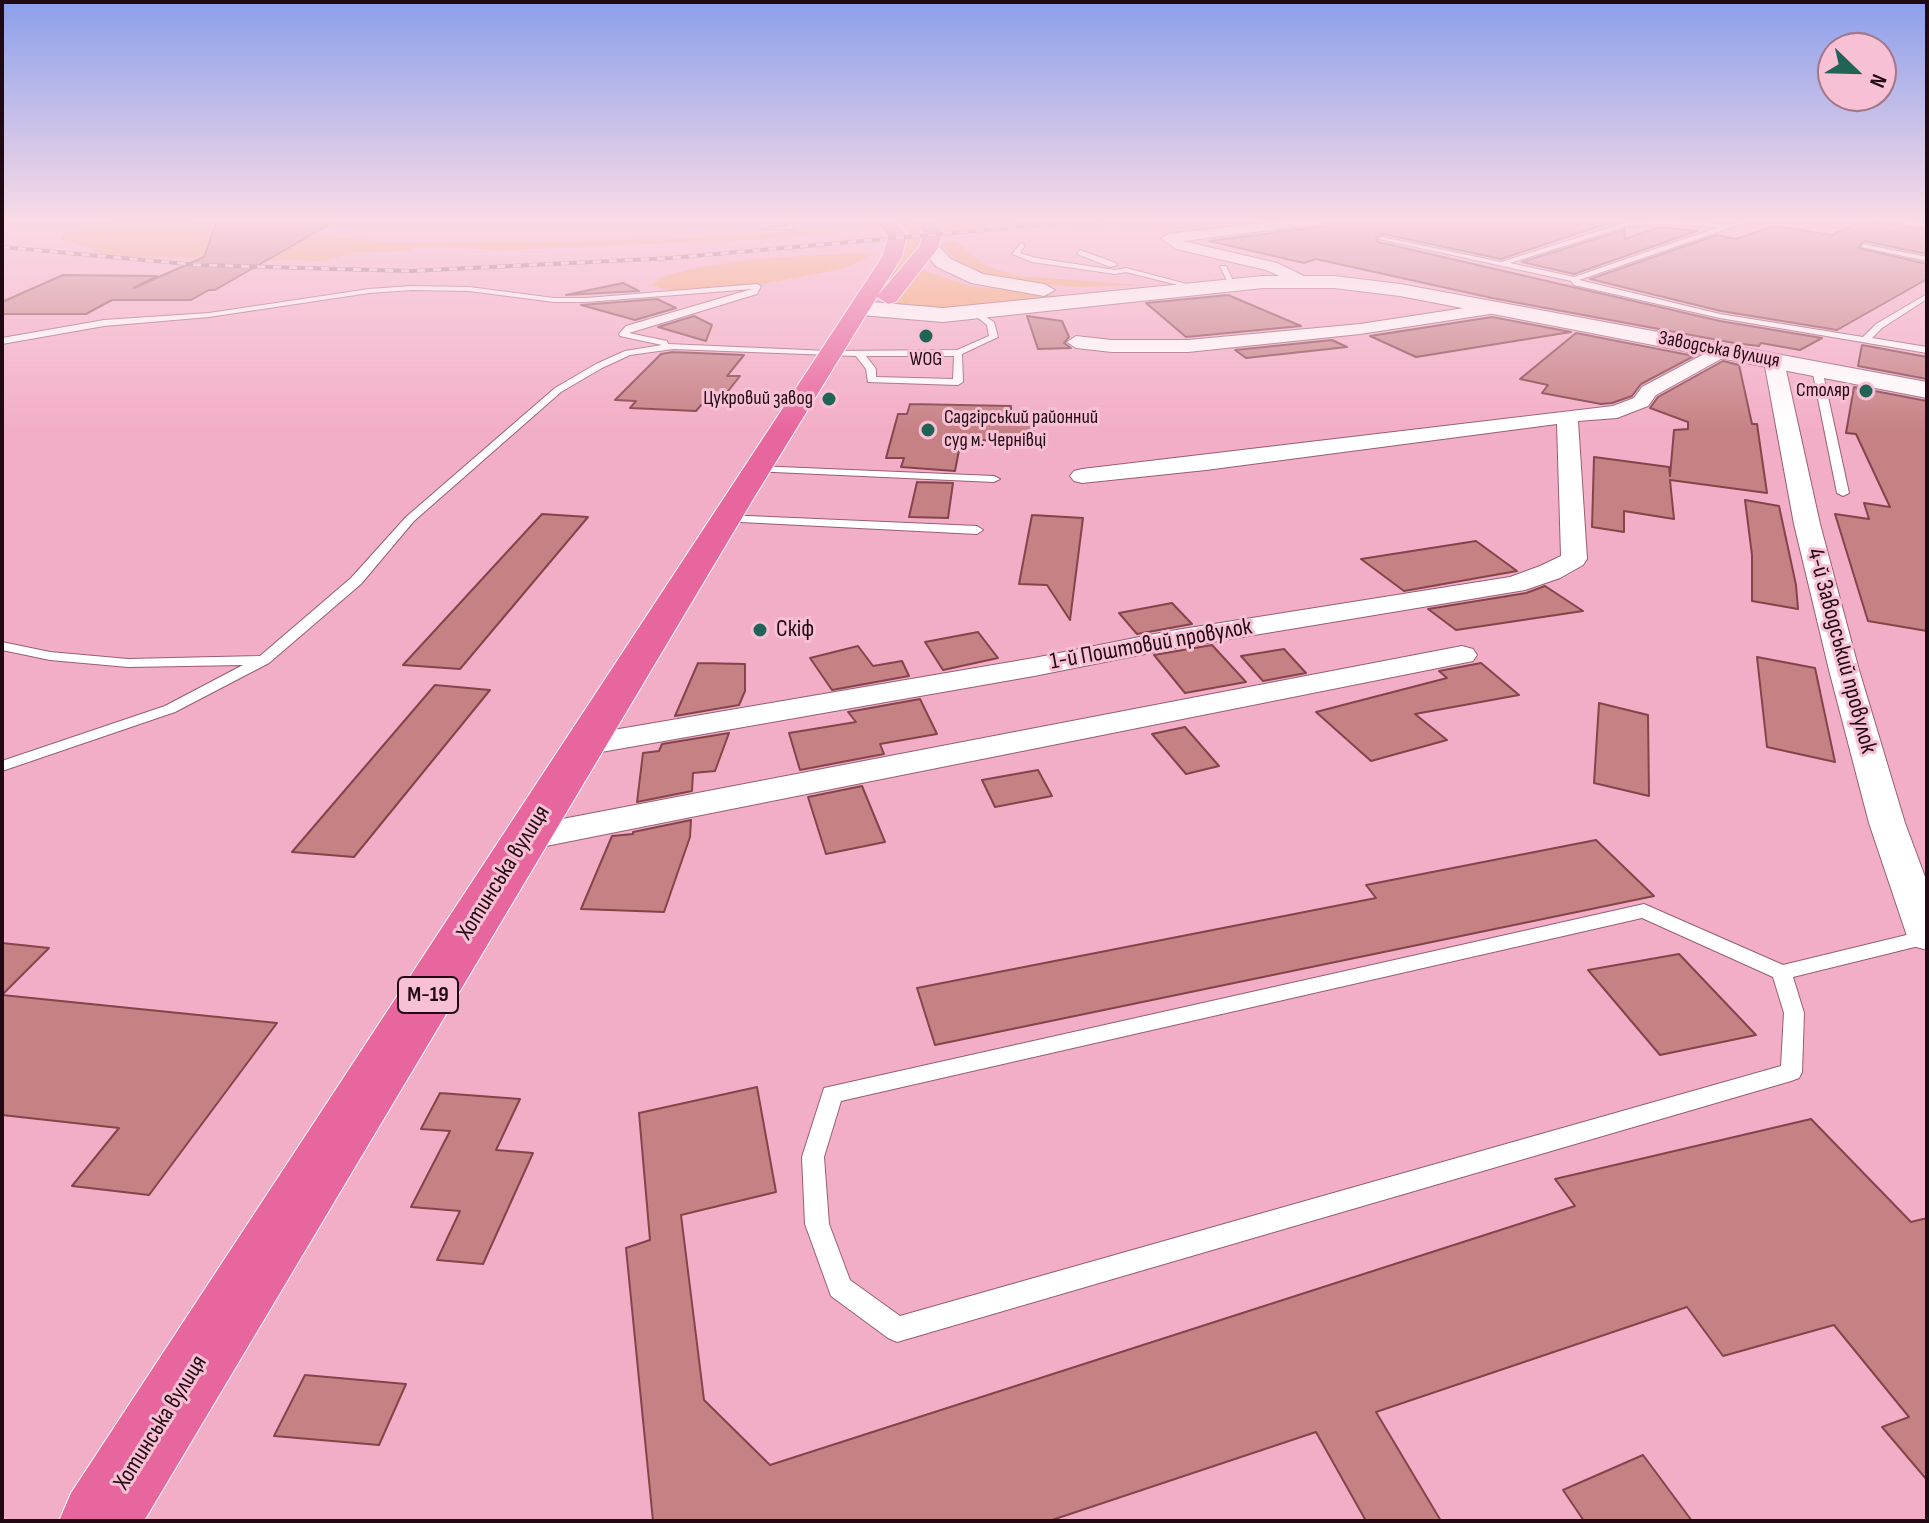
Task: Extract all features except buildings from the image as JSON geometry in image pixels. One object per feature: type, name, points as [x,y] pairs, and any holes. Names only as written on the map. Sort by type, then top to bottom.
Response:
[{"type":"highway","name":"Хотинська вулиця","points":[[99,1521],[756,469],[872,289]]},
{"type":"highway","name":"Хотинська вулиця","points":[[860,308],[891,295],[896,289]]},
{"type":"main road","name":"Заводська вулиця","points":[[1041,289],[1183,289]]},
{"type":"main road","name":"Заводська вулиця","points":[[860,308],[921,314],[976,313],[1187,289]]},
{"type":"main road","name":"Заводська вулиця","points":[[1388,289],[1927,390]]},
{"type":"street","points":[[1076,342],[1112,346],[1188,346],[1360,329],[1497,308]]},
{"type":"street","points":[[1082,476],[1617,412],[1641,402],[1649,391],[1721,351]]},
{"type":"street","name":"4-й Заводський провулок","points":[[1774,361],[1807,524],[1844,670],[1887,823],[1927,937]]},
{"type":"street","name":"1-й Поштовий провулок","points":[[584,745],[1034,667],[1170,640],[1515,584],[1550,572],[1574,559],[1567,416]]},
{"type":"street","points":[[526,838],[1462,655]]},
{"type":"lane","points":[[2,341],[104,323],[209,315],[397,289]]},
{"type":"lane","points":[[470,289],[554,300],[586,300],[719,289]]},
{"type":"lane","points":[[755,289],[629,328],[623,334],[673,346],[829,354],[958,353],[994,337],[995,331],[976,313]]},
{"type":"lane","points":[[1603,289],[1720,316],[1927,350]]},
{"type":"lane","points":[[1866,339],[1879,326],[1927,296]]},
{"type":"lane","points":[[978,345],[997,345]]},
{"type":"lane","points":[[2,766],[170,709],[264,660],[356,581],[410,519],[558,390],[628,353],[673,346]]},
{"type":"lane","points":[[859,354],[871,369],[871,380],[958,382],[958,353]]},
{"type":"lane","points":[[1817,369],[1843,493]]},
{"type":"lane","points":[[756,469],[994,479]]},
{"type":"lane","points":[[725,519],[977,530]]},
{"type":"lane","points":[[2,646],[50,656],[128,663],[264,660]]},
{"type":"lane","points":[[1782,973],[1794,1013],[1791,1072],[897,1329],[840,1288],[817,1224],[813,1157],[832,1094],[1644,911],[1782,973],[1927,937]]},
{"type":"shaded area","points":[[666,289],[728,289],[711,291]]},
{"type":"shaded area","points":[[903,289],[997,289],[1061,296],[929,311],[891,305]]},
{"type":"place","name":"WOG","points":[[926,336]]},
{"type":"place","name":"Столяр","points":[[1866,391]]},
{"type":"place","name":"Цукровий завод","points":[[829,399]]},
{"type":"place","name":"Садгірський районний суд м. Чернівці","points":[[928,430]]},
{"type":"place","name":"Скіф","points":[[760,630]]}]
